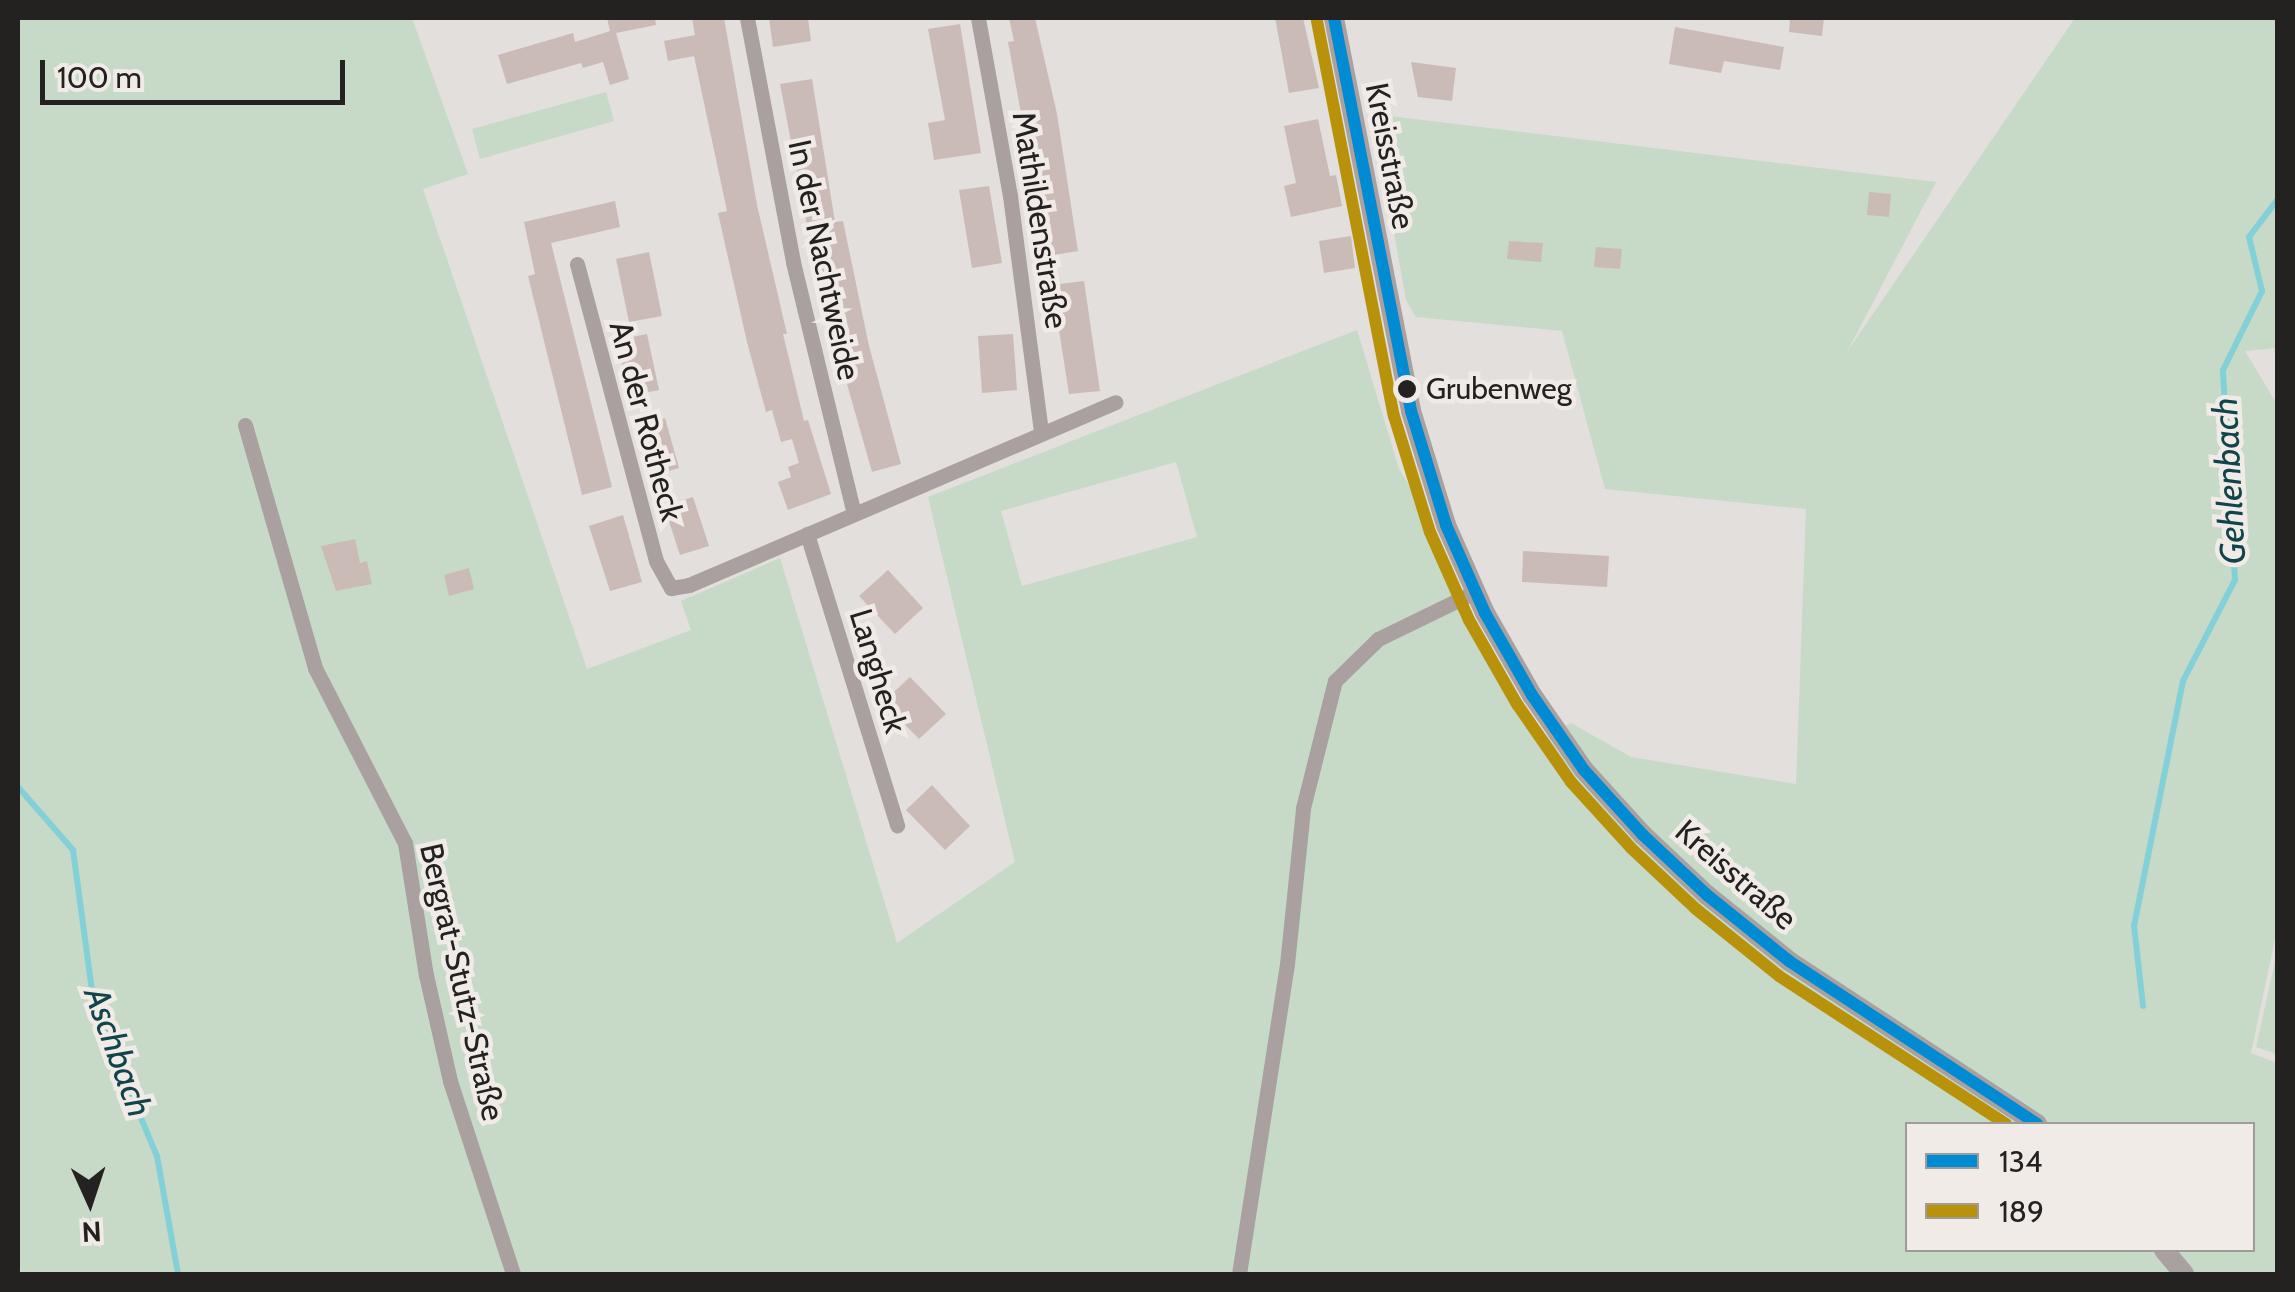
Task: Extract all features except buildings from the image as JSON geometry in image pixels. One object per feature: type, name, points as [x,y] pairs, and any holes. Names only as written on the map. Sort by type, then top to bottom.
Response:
[{"type":"street","name":"In der Nachtweide","points":[[746,18],[793,262],[854,514]]},
{"type":"street","name":"Mathildenstraße","points":[[978,18],[1010,196],[1041,432]]},
{"type":"street","name":"Kreisstraße","points":[[1334,18],[1410,410],[1446,525],[1475,592],[1532,695],[1584,770],[1643,836],[1789,961],[2034,1122]]},
{"type":"street","name":"An der Rotheck","points":[[578,264],[656,562],[671,588],[689,585],[807,534]]},
{"type":"street","points":[[807,534],[1116,402]]},
{"type":"street","name":"Bergrat-Stutz-Straße","points":[[245,426],[314,668],[405,843],[426,975],[450,1080],[513,1274]]},
{"type":"street","name":"Langheck","points":[[807,534],[897,824]]},
{"type":"street","points":[[1239,1274],[1287,964],[1302,808],[1335,681],[1378,640],[1475,592]]},
{"type":"street","points":[[2166,1252],[2184,1274]]},
{"type":"green space","points":[[18,18],[412,18],[468,174],[423,189],[587,669],[691,630],[681,601],[780,558],[897,943],[1015,862],[928,497],[1357,330],[1399,469],[1426,513],[1475,634],[1544,736],[1571,723],[1631,757],[1796,784],[1806,509],[1605,489],[1562,331],[1416,317],[1406,300],[1373,114],[1936,182],[1847,352],[2075,18],[2277,18],[2277,348],[2245,351],[2278,406],[2277,929],[2251,1053],[2277,1063],[2277,1274],[22,1274],[18,1262]],"holes":[[[1176,462],[1197,537],[1022,586],[1001,511]]]},
{"type":"green space","points":[[606,92],[614,121],[480,159],[472,129]]},
{"type":"green space","points":[[2278,954],[2277,1054],[2256,1047]]},
{"type":"waterway","name":"Gehlenbach","points":[[2143,1006],[2134,926],[2183,681],[2235,580],[2223,370],[2262,291],[2249,237],[2278,199]]},
{"type":"waterway","name":"Aschbach","points":[[18,787],[73,850],[94,1005],[157,1156],[178,1274]]},
{"type":"transit line","name":"134","points":[[1334,18],[1411,411],[1446,525],[1485,613],[1532,695],[1584,770],[1643,835],[1707,895],[1789,961],[2034,1122]]},
{"type":"transit line","name":"189","points":[[1317,21],[1394,416],[1430,532],[1469,620],[1517,704],[1571,782],[1631,848],[1696,909],[1779,976],[2003,1122]]},
{"type":"place","name":"Grubenweg","points":[[1407,389]]}]
